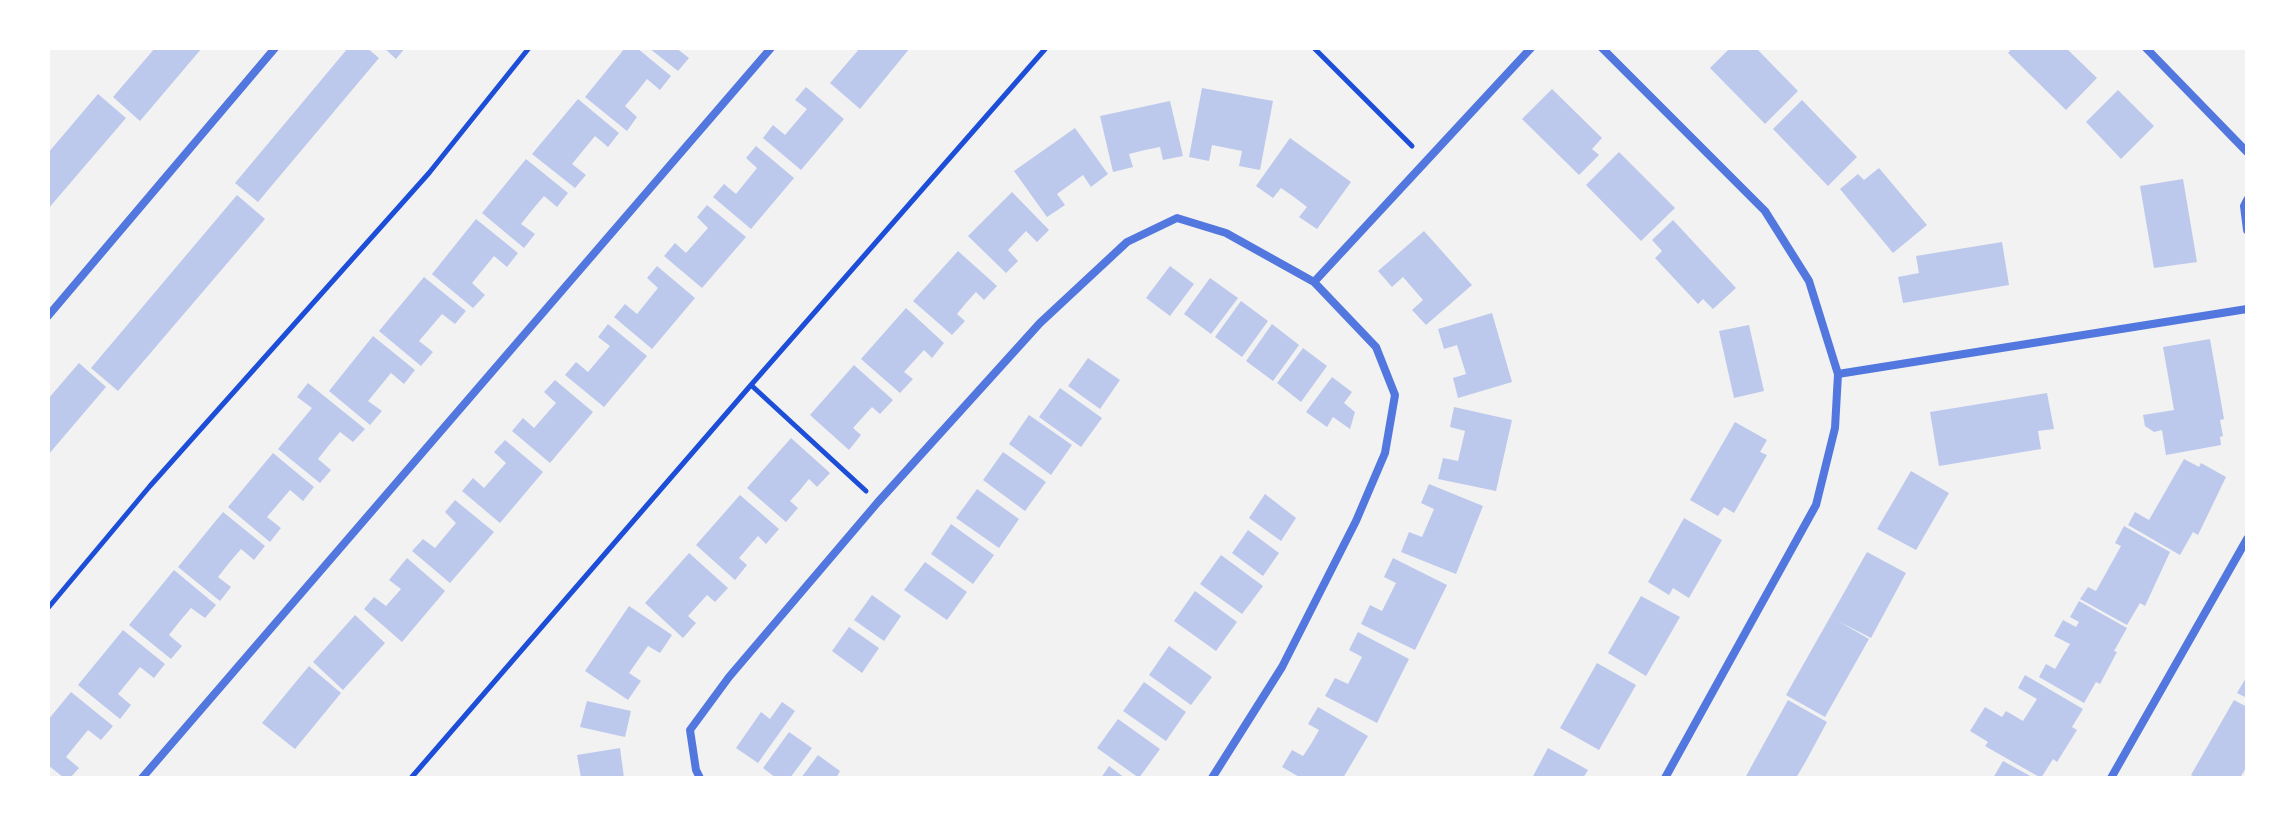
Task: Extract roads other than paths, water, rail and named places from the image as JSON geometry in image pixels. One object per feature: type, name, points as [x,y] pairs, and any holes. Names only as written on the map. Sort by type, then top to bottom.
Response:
[{"type":"street","points":[[48,316],[275,48]]},
{"type":"street","points":[[142,778],[771,48]]},
{"type":"street","points":[[1314,282],[1531,48]]},
{"type":"street","points":[[1602,48],[1765,211],[1809,281],[1838,374],[1835,428],[1816,505],[1665,778]]},
{"type":"street","points":[[2146,48],[2247,152]]},
{"type":"street","points":[[2247,200],[2244,206],[2247,230]]},
{"type":"street","points":[[700,778],[690,730],[729,677],[878,502],[1040,323],[1127,242],[1177,218],[1226,233],[1314,282],[1376,347],[1395,395],[1385,453],[1356,521],[1282,667],[1212,778]]},
{"type":"street","points":[[1838,374],[2247,309]]},
{"type":"street","points":[[2111,778],[2247,539]]}]
